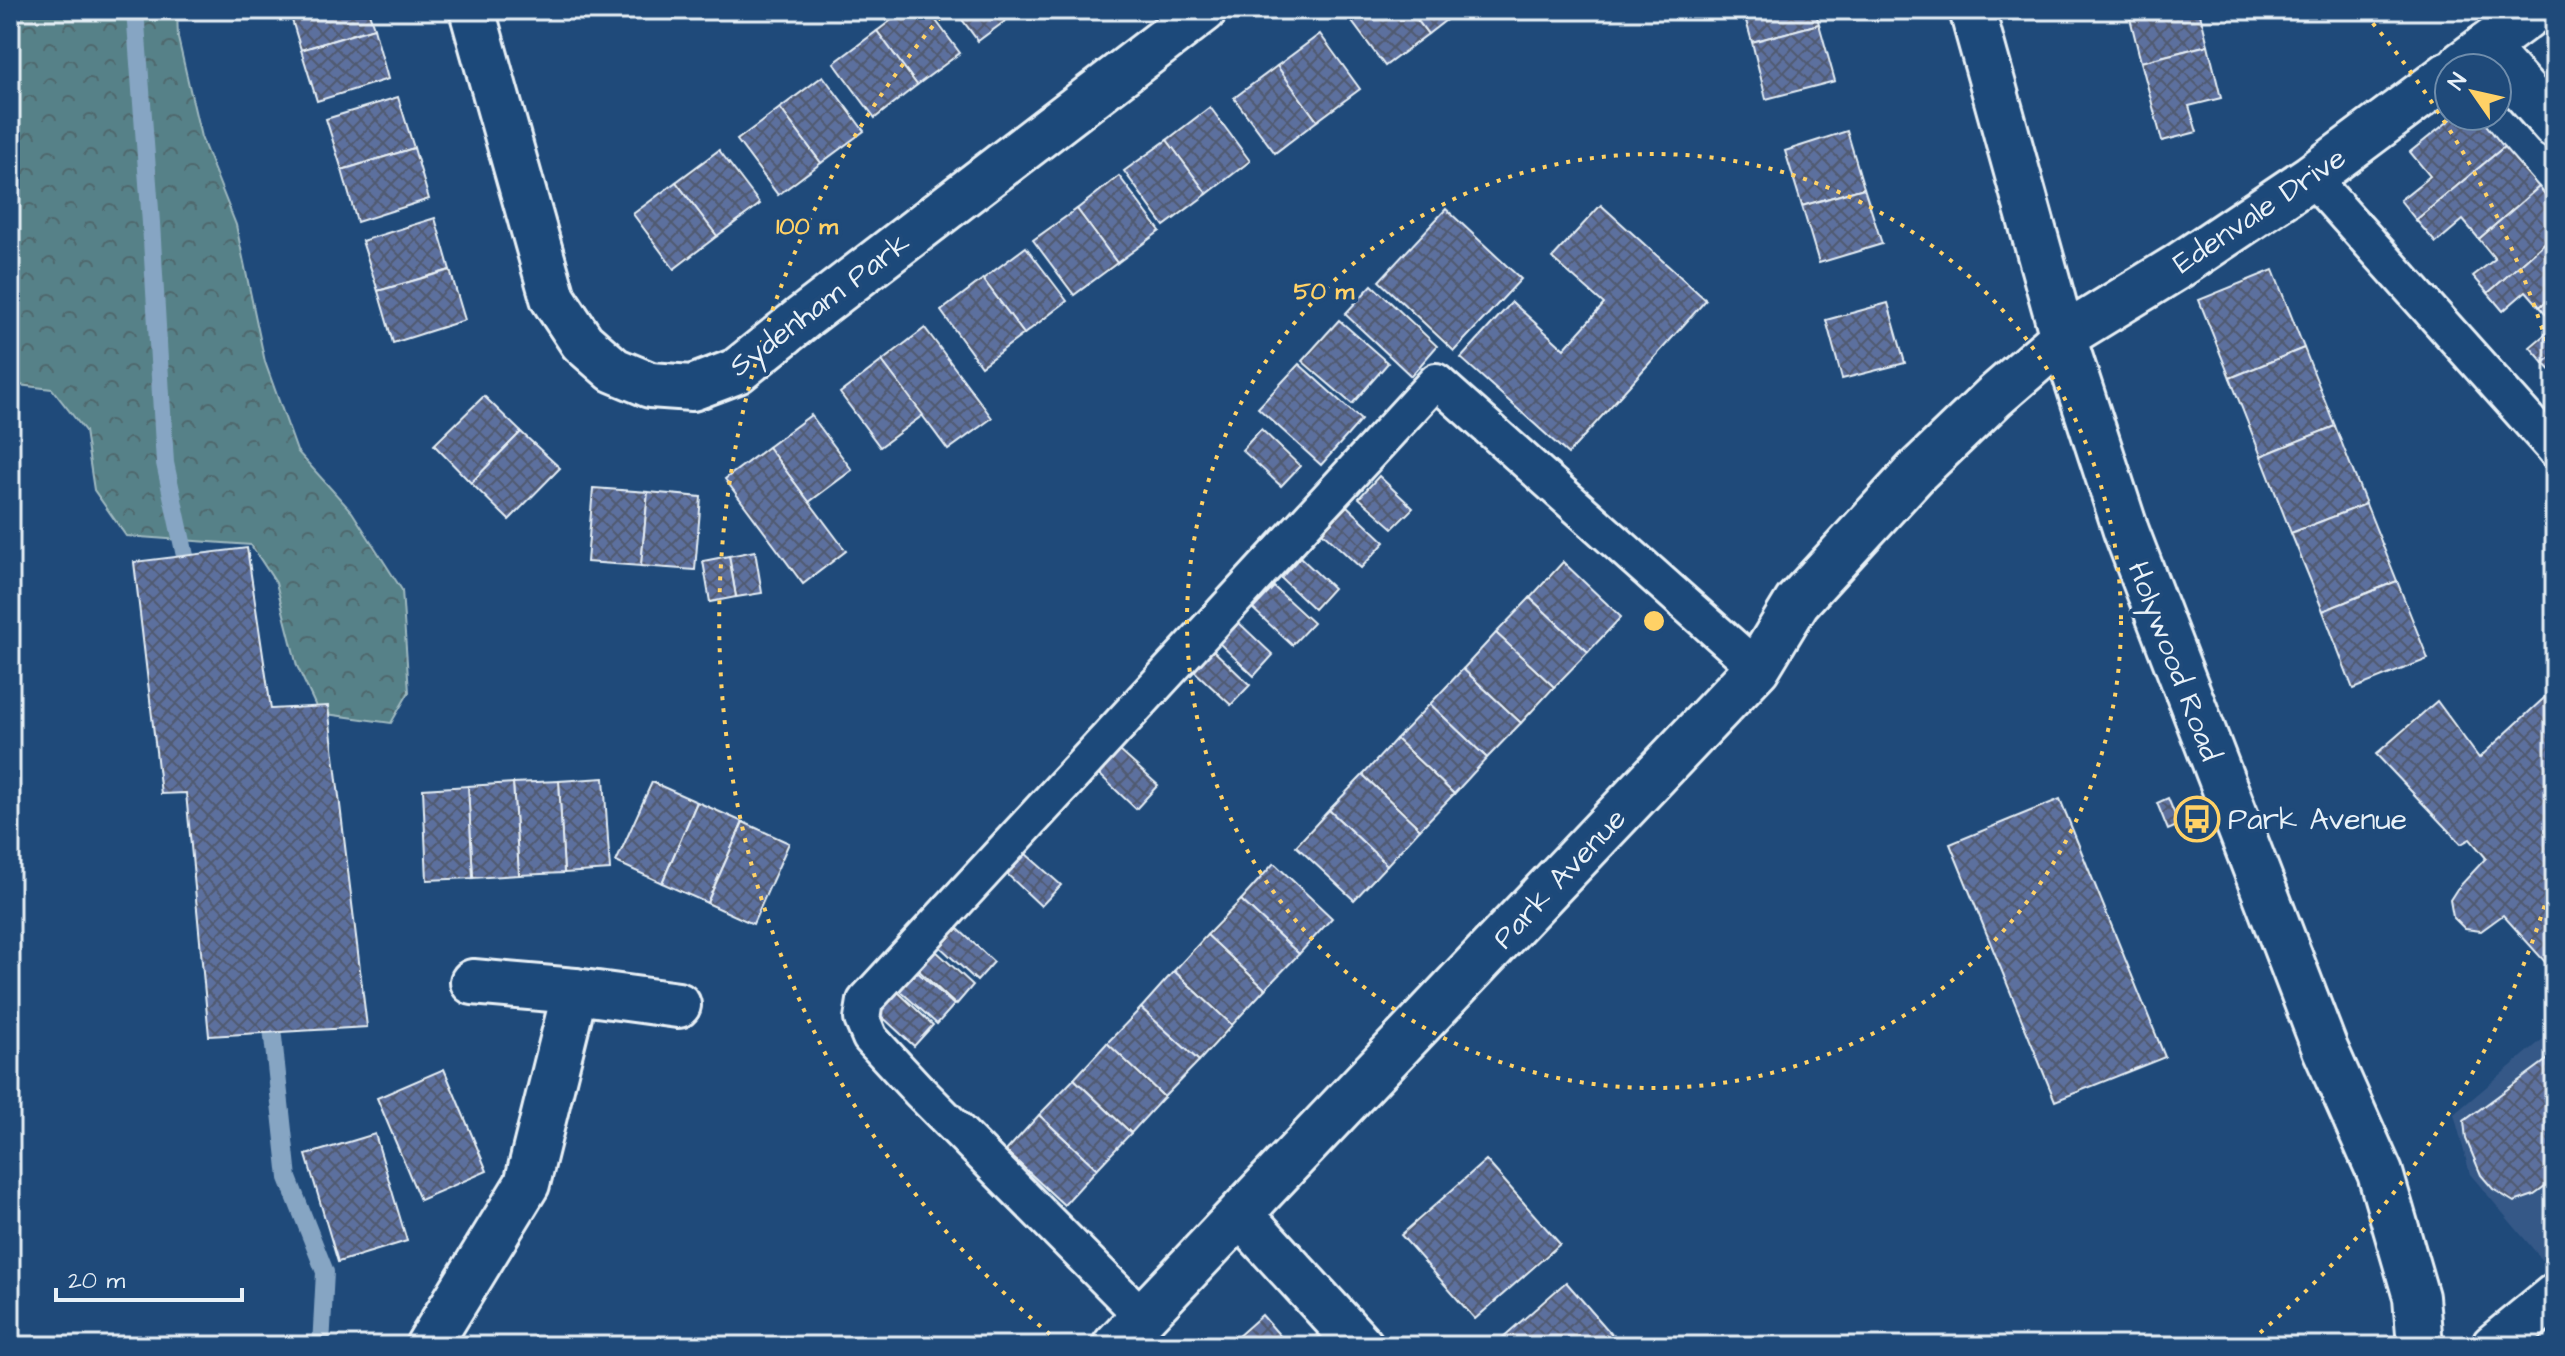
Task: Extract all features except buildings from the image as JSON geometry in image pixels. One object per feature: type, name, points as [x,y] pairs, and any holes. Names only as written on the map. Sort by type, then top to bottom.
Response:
[{"type":"street","name":"Sydenham Park","points":[[472,10],[553,298],[582,342],[614,370],[650,385],[692,388],[737,371],[1204,10]]},
{"type":"street","name":"Holywood Road","points":[[1972,10],[2063,337],[2126,531],[2325,1049],[2380,1173],[2416,1297],[2420,1346]]},
{"type":"street","points":[[2479,52],[2535,10]]},
{"type":"street","name":"Edenvale Drive","points":[[2063,337],[2177,267],[2311,177],[2433,86]]},
{"type":"street","points":[[2513,92],[2555,126]]},
{"type":"street","name":"Park Avenue","points":[[1124,1338],[1757,668],[1797,602],[1917,471],[1994,397],[2063,337]]},
{"type":"street","points":[[473,982],[575,991],[678,1005]]},
{"type":"street","points":[[428,1346],[527,1184],[575,991]]},
{"type":"street","points":[[1241,1215],[1361,1346]]},
{"type":"street","points":[[2494,1346],[2555,1296]]},
{"type":"lane","points":[[2311,177],[2555,450]]},
{"type":"lane","points":[[1124,1338],[919,1091],[870,1038],[862,1019],[865,1001],[1436,381],[1757,668]]},
{"type":"shaded area","points":[[2555,1029],[2555,1275],[2470,1174],[2454,1114]]},
{"type":"green space","points":[[10,10],[177,10],[178,38],[201,137],[236,225],[265,362],[297,451],[352,512],[402,590],[409,692],[391,723],[319,713],[297,666],[276,583],[251,545],[126,536],[94,490],[85,431],[52,389],[10,384]]},
{"type":"waterway","points":[[135,10],[165,463],[190,579]]},
{"type":"waterway","points":[[270,1009],[288,1178],[325,1272],[321,1346]]},
{"type":"place","name":"Park Avenue","points":[[2197,819]]}]
